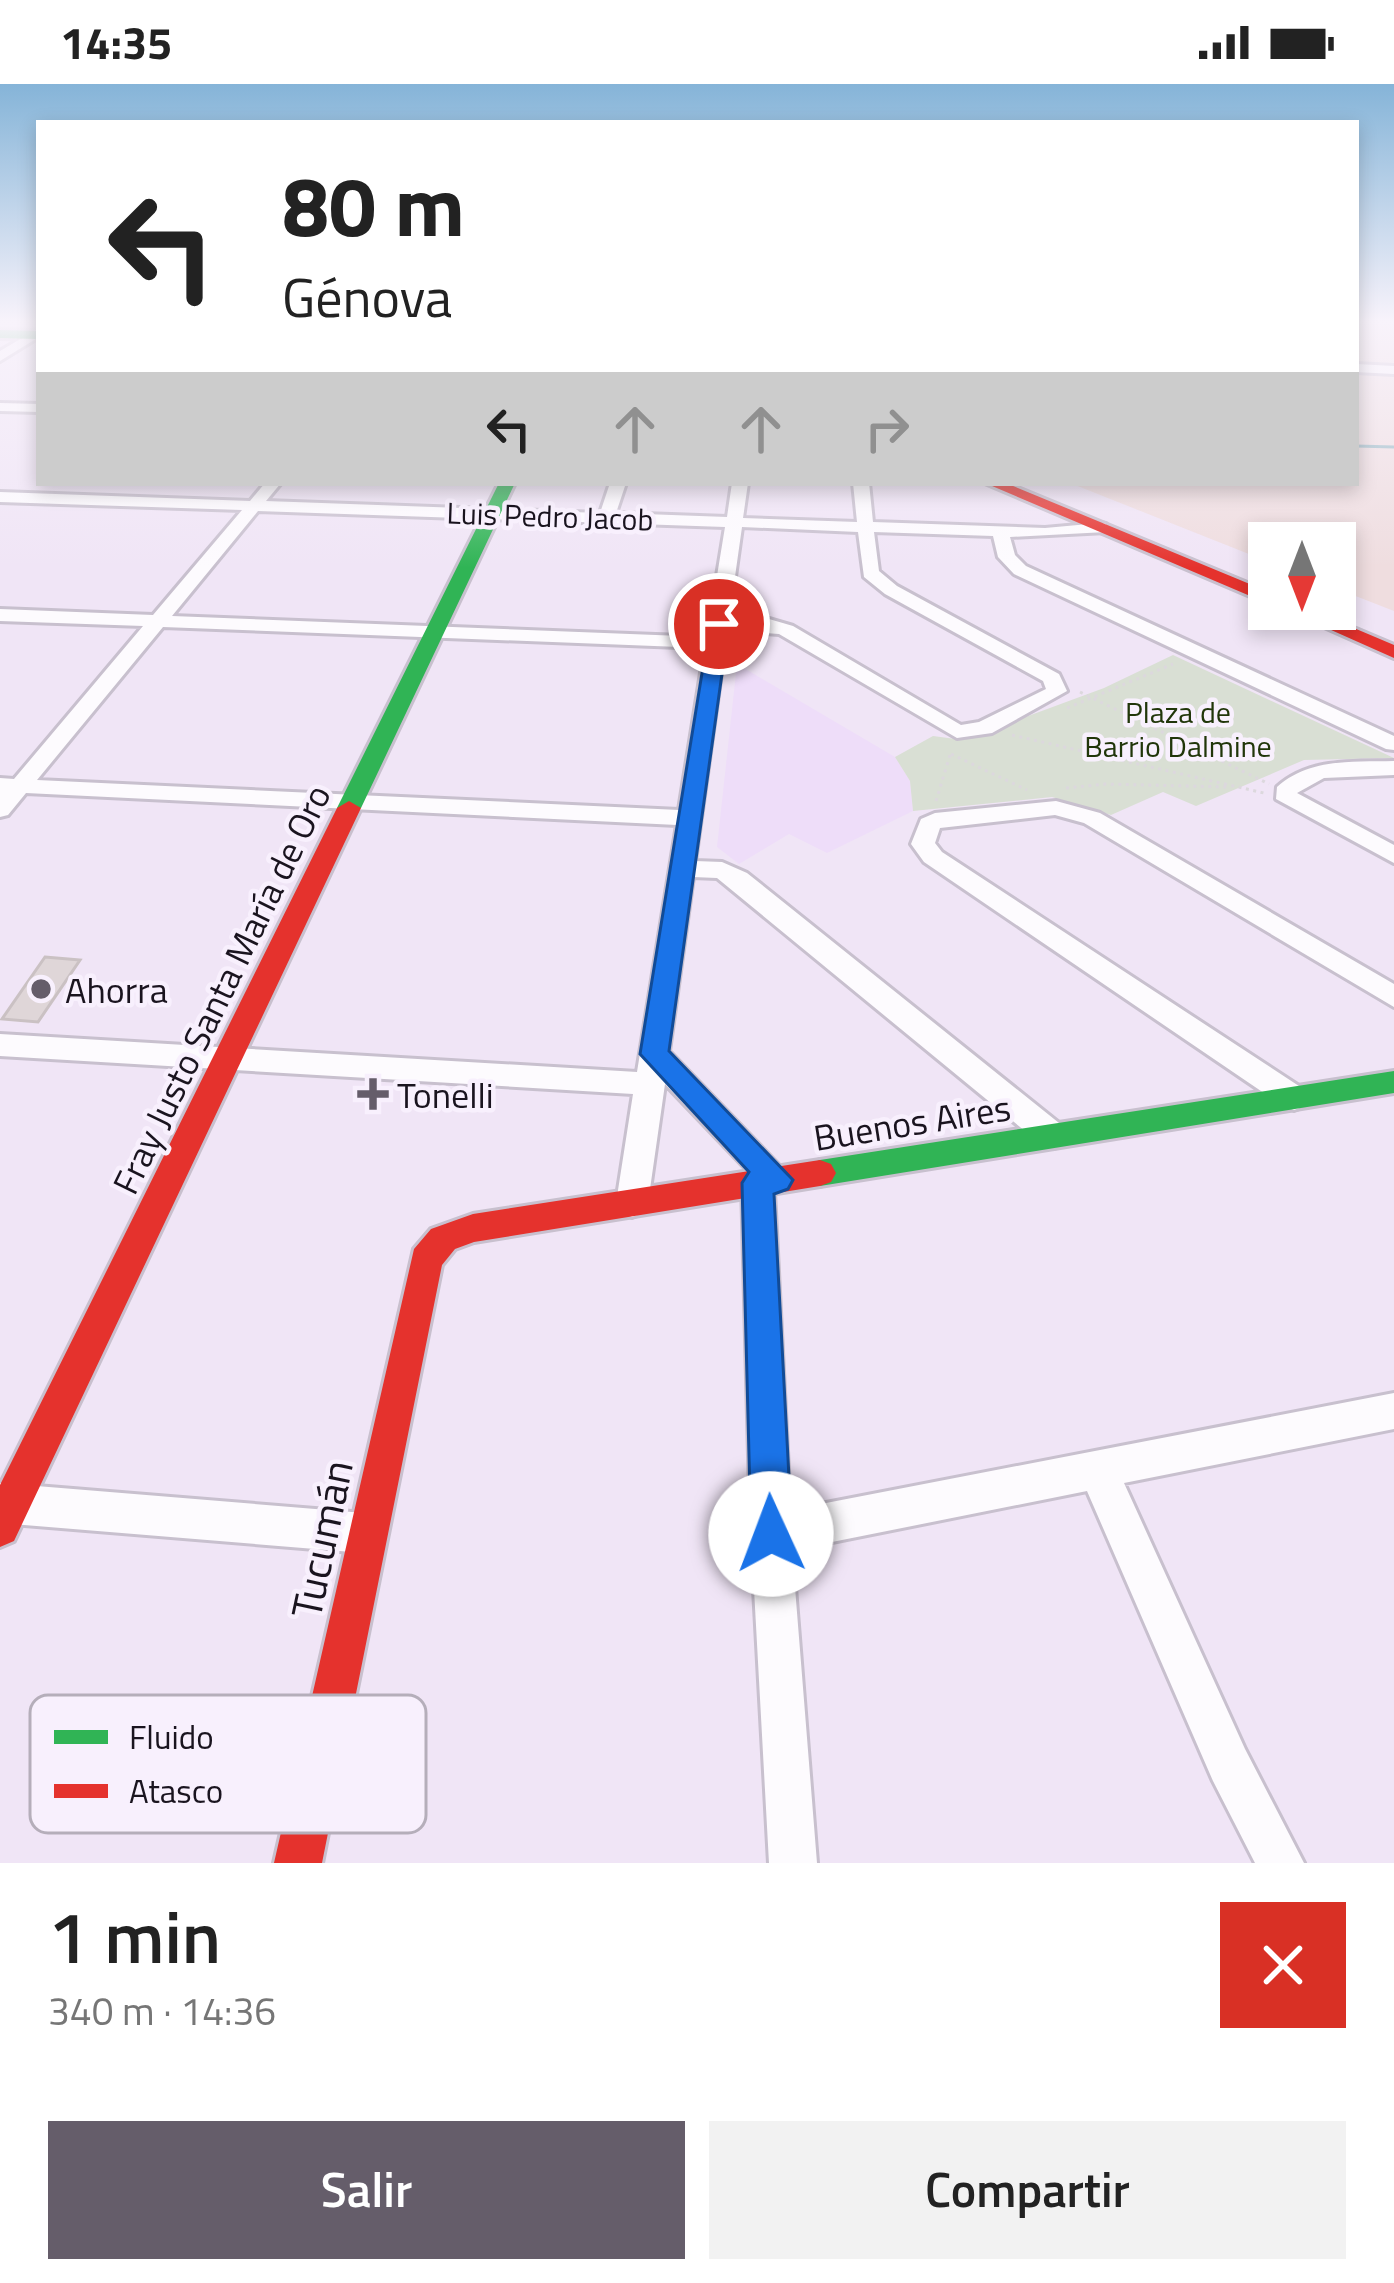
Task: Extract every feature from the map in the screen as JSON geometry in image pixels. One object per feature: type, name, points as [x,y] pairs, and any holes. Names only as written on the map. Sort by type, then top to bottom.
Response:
[{"type":"main road","name":"Fray Justo Santa María de Oro","points":[[4,1511],[505,486]]},
{"type":"main road","points":[[1000,486],[1248,590]]},
{"type":"main road","points":[[1035,486],[1248,573]]},
{"type":"main road","points":[[1356,618],[1394,633]]},
{"type":"main road","points":[[1342,630],[1394,652]]},
{"type":"main road","name":"Buenos Aires","points":[[443,1239],[473,1228],[1394,1082]]},
{"type":"main road","name":"Tucumán","points":[[332,1695],[426,1259],[443,1239]]},
{"type":"main road","name":"Tucumán","points":[[298,1863],[304,1833]]},
{"type":"street","points":[[0,407],[36,408]]},
{"type":"street","points":[[0,517],[36,486]]},
{"type":"street","points":[[0,811],[10,785],[158,621],[271,486]]},
{"type":"street","points":[[606,518],[617,486]]},
{"type":"street","points":[[632,1202],[740,486]]},
{"type":"street","points":[[724,592],[946,728],[968,733],[1052,696],[1058,686],[1052,678],[878,581],[867,566],[861,486]]},
{"type":"street","name":"Luis Pedro Jacob","points":[[0,496],[254,506],[375,503],[492,514],[1000,532],[1100,528]]},
{"type":"street","points":[[1000,532],[1007,557],[1020,570],[1394,744]]},
{"type":"street","points":[[0,615],[434,632],[718,633],[769,625],[786,630]]},
{"type":"street","points":[[1394,768],[1314,772],[1298,777],[1286,795],[1394,855]]},
{"type":"street","points":[[10,785],[689,818]]},
{"type":"street","points":[[1294,1098],[933,857],[923,844],[929,824],[943,818],[1056,808],[1092,818],[1394,997]]},
{"type":"street","points":[[682,869],[722,870],[738,879],[1053,1136]]},
{"type":"street","points":[[0,1045],[227,1059],[652,1069],[767,1181],[771,1534],[794,1863]]},
{"type":"street","points":[[771,1534],[1394,1411]]},
{"type":"street","points":[[1098,1471],[1229,1765],[1280,1863]]},
{"type":"street","points":[[4,1511],[364,1533]]},
{"type":"path","points":[[1048,716],[1201,653]]},
{"type":"path","points":[[1052,678],[1286,795]]},
{"type":"path","points":[[1026,724],[1004,733],[1286,795]]},
{"type":"path","points":[[929,824],[951,754],[1031,791],[1007,794]]},
{"type":"path","points":[[1047,790],[1105,784],[1240,788]]},
{"type":"shaded area","points":[[1359,402],[1394,402],[1394,611],[1356,596],[1356,522],[1248,522],[1248,554],[1078,486],[1359,486]]},
{"type":"shaded area","points":[[737,664],[895,757],[910,781],[913,811],[827,853],[789,834],[739,864],[717,847]]},
{"type":"green space","name":"Plaza de Barrio Dalmine","points":[[1173,655],[1394,758],[1304,760],[1196,806],[1163,792],[1111,815],[1052,797],[913,811],[910,781],[895,757],[933,736],[963,740],[1104,688]]},
{"type":"building","name":"Ahorra","points":[[45,957],[80,960],[38,1022],[2,1019]]},
{"type":"waterway","points":[[1359,446],[1394,447]]},
{"type":"traffic: fast","points":[[349,808],[506,486]]},
{"type":"traffic: fast","points":[[820,1173],[1394,1082]]},
{"type":"traffic: jam","points":[[1000,486],[1248,590]]},
{"type":"traffic: jam","points":[[1342,630],[1394,652]]},
{"type":"traffic: jam","points":[[0,1527],[349,808]]},
{"type":"traffic: jam","points":[[334,1695],[426,1259],[443,1239],[473,1228],[820,1173]]},
{"type":"traffic: jam","points":[[298,1863],[304,1833]]},
{"type":"place","name":"Ahorra","points":[[41,989]]},
{"type":"place","name":"Tonelli","points":[[373,1094]]},
{"type":"route","points":[[719,624],[654,1054],[777,1180],[758,1183],[771,1534]]}]
